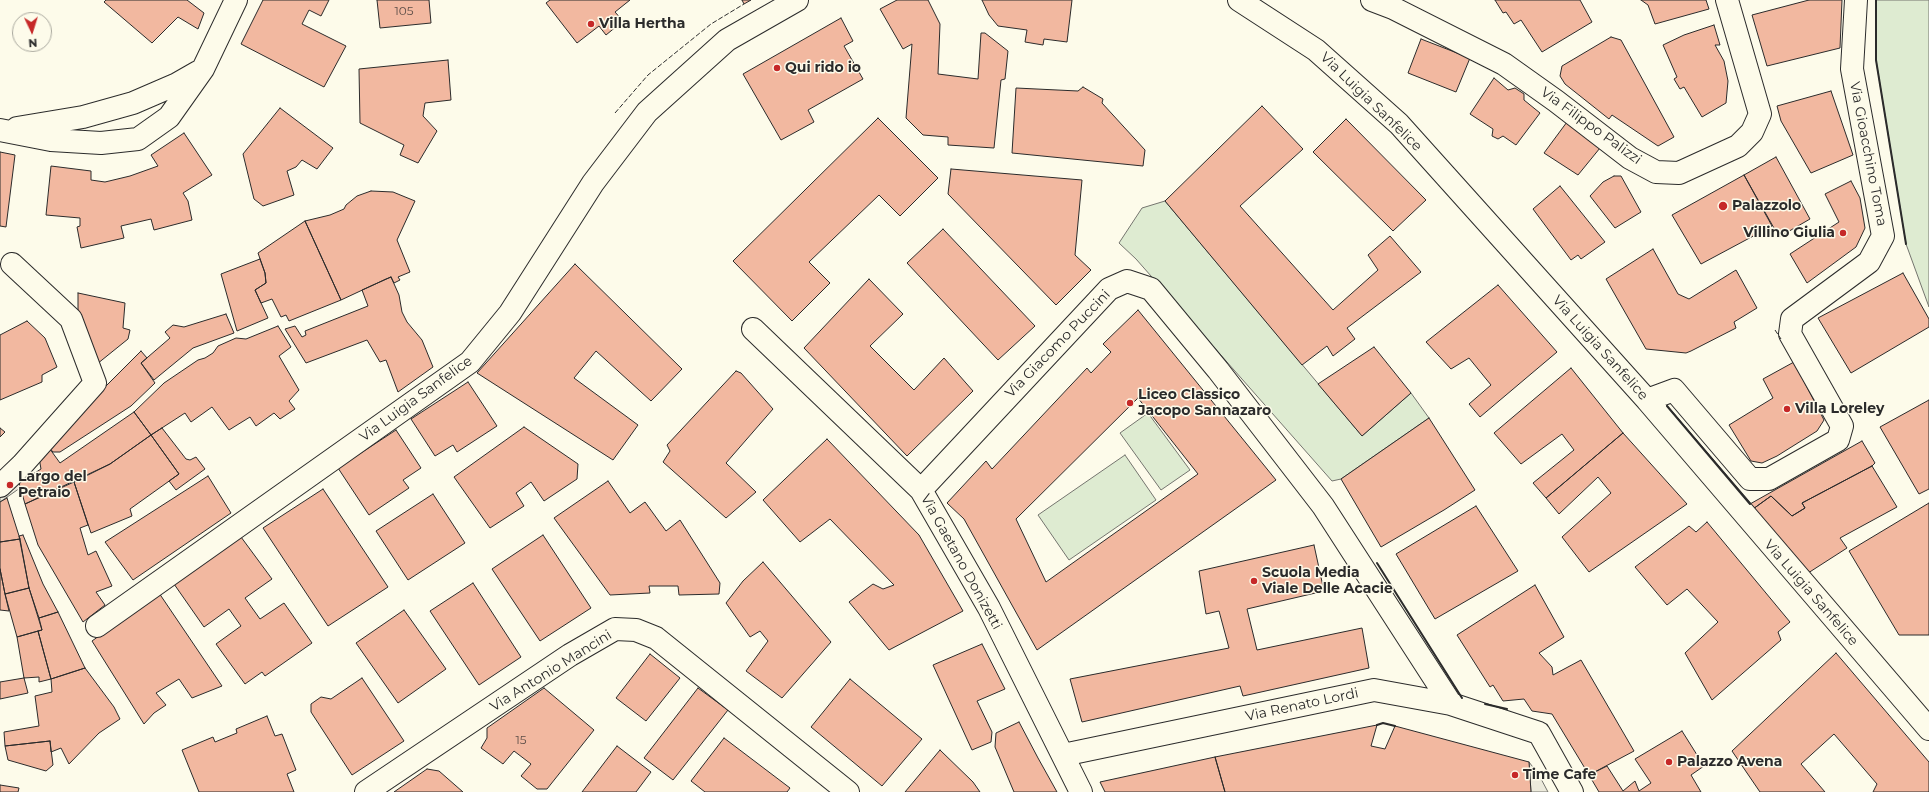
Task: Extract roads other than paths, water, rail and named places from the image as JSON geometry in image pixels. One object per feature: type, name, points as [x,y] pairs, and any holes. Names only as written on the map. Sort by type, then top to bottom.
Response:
[{"type":"street","points":[[3,130],[51,140],[101,143],[138,139],[169,117],[203,69],[236,0]]},
{"type":"street","name":"Via Luigia Sanfelice","points":[[97,626],[470,362],[510,313],[593,183],[647,112],[727,40],[797,0]]},
{"type":"street","name":"Via Luigia Sanfelice","points":[[1239,0],[1316,50],[1399,124],[1646,400],[1929,729]]},
{"type":"street","name":"Via Filippo Palizzi","points":[[1372,0],[1392,8],[1504,64],[1556,101],[1630,158],[1656,172],[1679,173],[1738,146],[1752,132],[1760,114],[1726,0]]},
{"type":"street","name":"Via Gioacchino Toma","points":[[1646,400],[1674,390],[1750,479],[1769,479],[1838,440],[1842,426],[1790,334],[1792,319],[1869,262],[1883,236],[1852,69],[1856,0]]},
{"type":"street","points":[[3,130],[83,117],[133,103],[178,84],[203,69]]},
{"type":"street","points":[[83,117],[81,125],[83,130],[89,137],[101,143]]},
{"type":"street","points":[[0,486],[16,471],[95,383],[71,319],[12,264]]},
{"type":"street","name":"Via Giacomo Puccini","points":[[921,490],[1109,289],[1127,281],[1151,289],[1218,370],[1323,506],[1450,704]]},
{"type":"street","name":"Via Gaetano Donizetti","points":[[753,330],[921,490],[989,608],[1062,755]]},
{"type":"street","name":"Via Antonio Mancini","points":[[366,792],[570,655],[615,629],[636,630],[656,638],[848,792]]},
{"type":"street","name":"Via Renato Lordi","points":[[1062,755],[1374,690],[1450,704],[1539,733],[1572,792]]},
{"type":"street","points":[[1062,755],[1081,792]]},
{"type":"place","name":"Villa Hertha","points":[[591,24]]},
{"type":"place","name":"Qui rido io","points":[[777,68]]},
{"type":"place","name":"Palazzolo","points":[[1723,206]]},
{"type":"place","name":"Villino Giulia","points":[[1843,233]]},
{"type":"place","name":"Liceo Classico Jacopo Sannazaro","points":[[1130,403]]},
{"type":"place","name":"Villa Loreley","points":[[1787,409]]},
{"type":"place","name":"Largo del Petraio","points":[[10,485]]},
{"type":"place","name":"Scuola Media Viale Delle Acacie","points":[[1254,581]]},
{"type":"place","name":"Palazzo Avena","points":[[1669,762]]},
{"type":"place","name":"Time Cafe","points":[[1515,775]]}]
